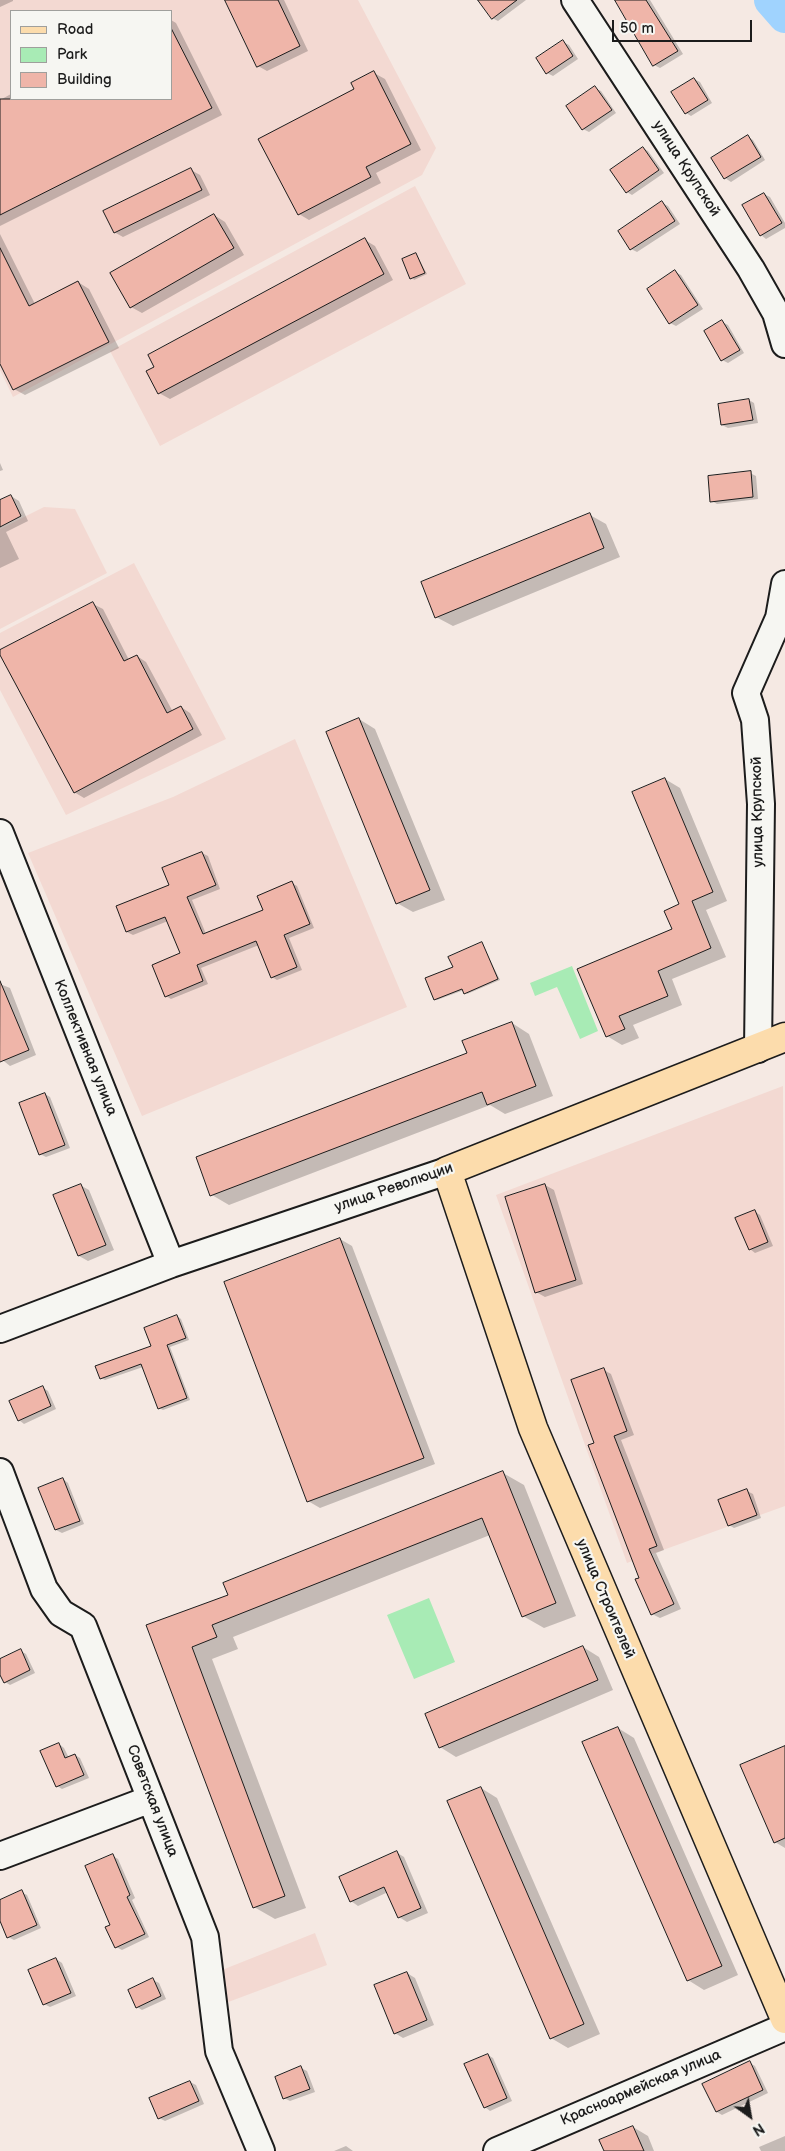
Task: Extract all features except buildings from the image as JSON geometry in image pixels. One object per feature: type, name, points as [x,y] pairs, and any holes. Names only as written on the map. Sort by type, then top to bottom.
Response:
[{"type":"main road","name":"улица Революции","points":[[447,1170],[785,1037]]},
{"type":"main road","name":"улица Строителей","points":[[447,1170],[533,1428],[785,2019]]},
{"type":"street","name":"улица Крупской","points":[[575,0],[751,269],[776,313],[785,344]]},
{"type":"street","name":"улица Крупской","points":[[758,1049],[761,804],[755,720],[746,693],[779,618],[785,584]]},
{"type":"street","name":"Коллективная улица","points":[[1,837],[171,1264]]},
{"type":"street","name":"улица Революции","points":[[0,1329],[171,1264],[447,1170]]},
{"type":"street","name":"Советская улица","points":[[0,1472],[48,1595],[61,1613],[83,1626],[205,1937],[219,2051],[261,2151]]},
{"type":"street","points":[[0,1856],[151,1799]]},
{"type":"street","name":"Красноармейская улица","points":[[497,2151],[785,2027]]},
{"type":"shaded area","points":[[0,0],[358,0],[436,148],[422,175],[13,397],[0,370]]},
{"type":"shaded area","points":[[415,186],[466,284],[160,446],[110,351]]},
{"type":"shaded area","points":[[44,507],[75,509],[107,573],[0,629],[0,529]]},
{"type":"shaded area","points":[[134,563],[226,739],[66,815],[0,690],[0,633]]},
{"type":"shaded area","points":[[295,739],[407,1007],[142,1116],[28,853],[173,797]]},
{"type":"shaded area","points":[[783,1086],[785,1506],[627,1563],[496,1195]]},
{"type":"shaded area","points":[[315,1933],[327,1965],[223,2004],[217,1972]]},
{"type":"green space","points":[[572,966],[598,1031],[580,1039],[557,987],[535,996],[530,983]]},
{"type":"green space","points":[[429,1598],[455,1662],[414,1679],[387,1615]]},
{"type":"waterway","points":[[771,0],[785,16]]}]
